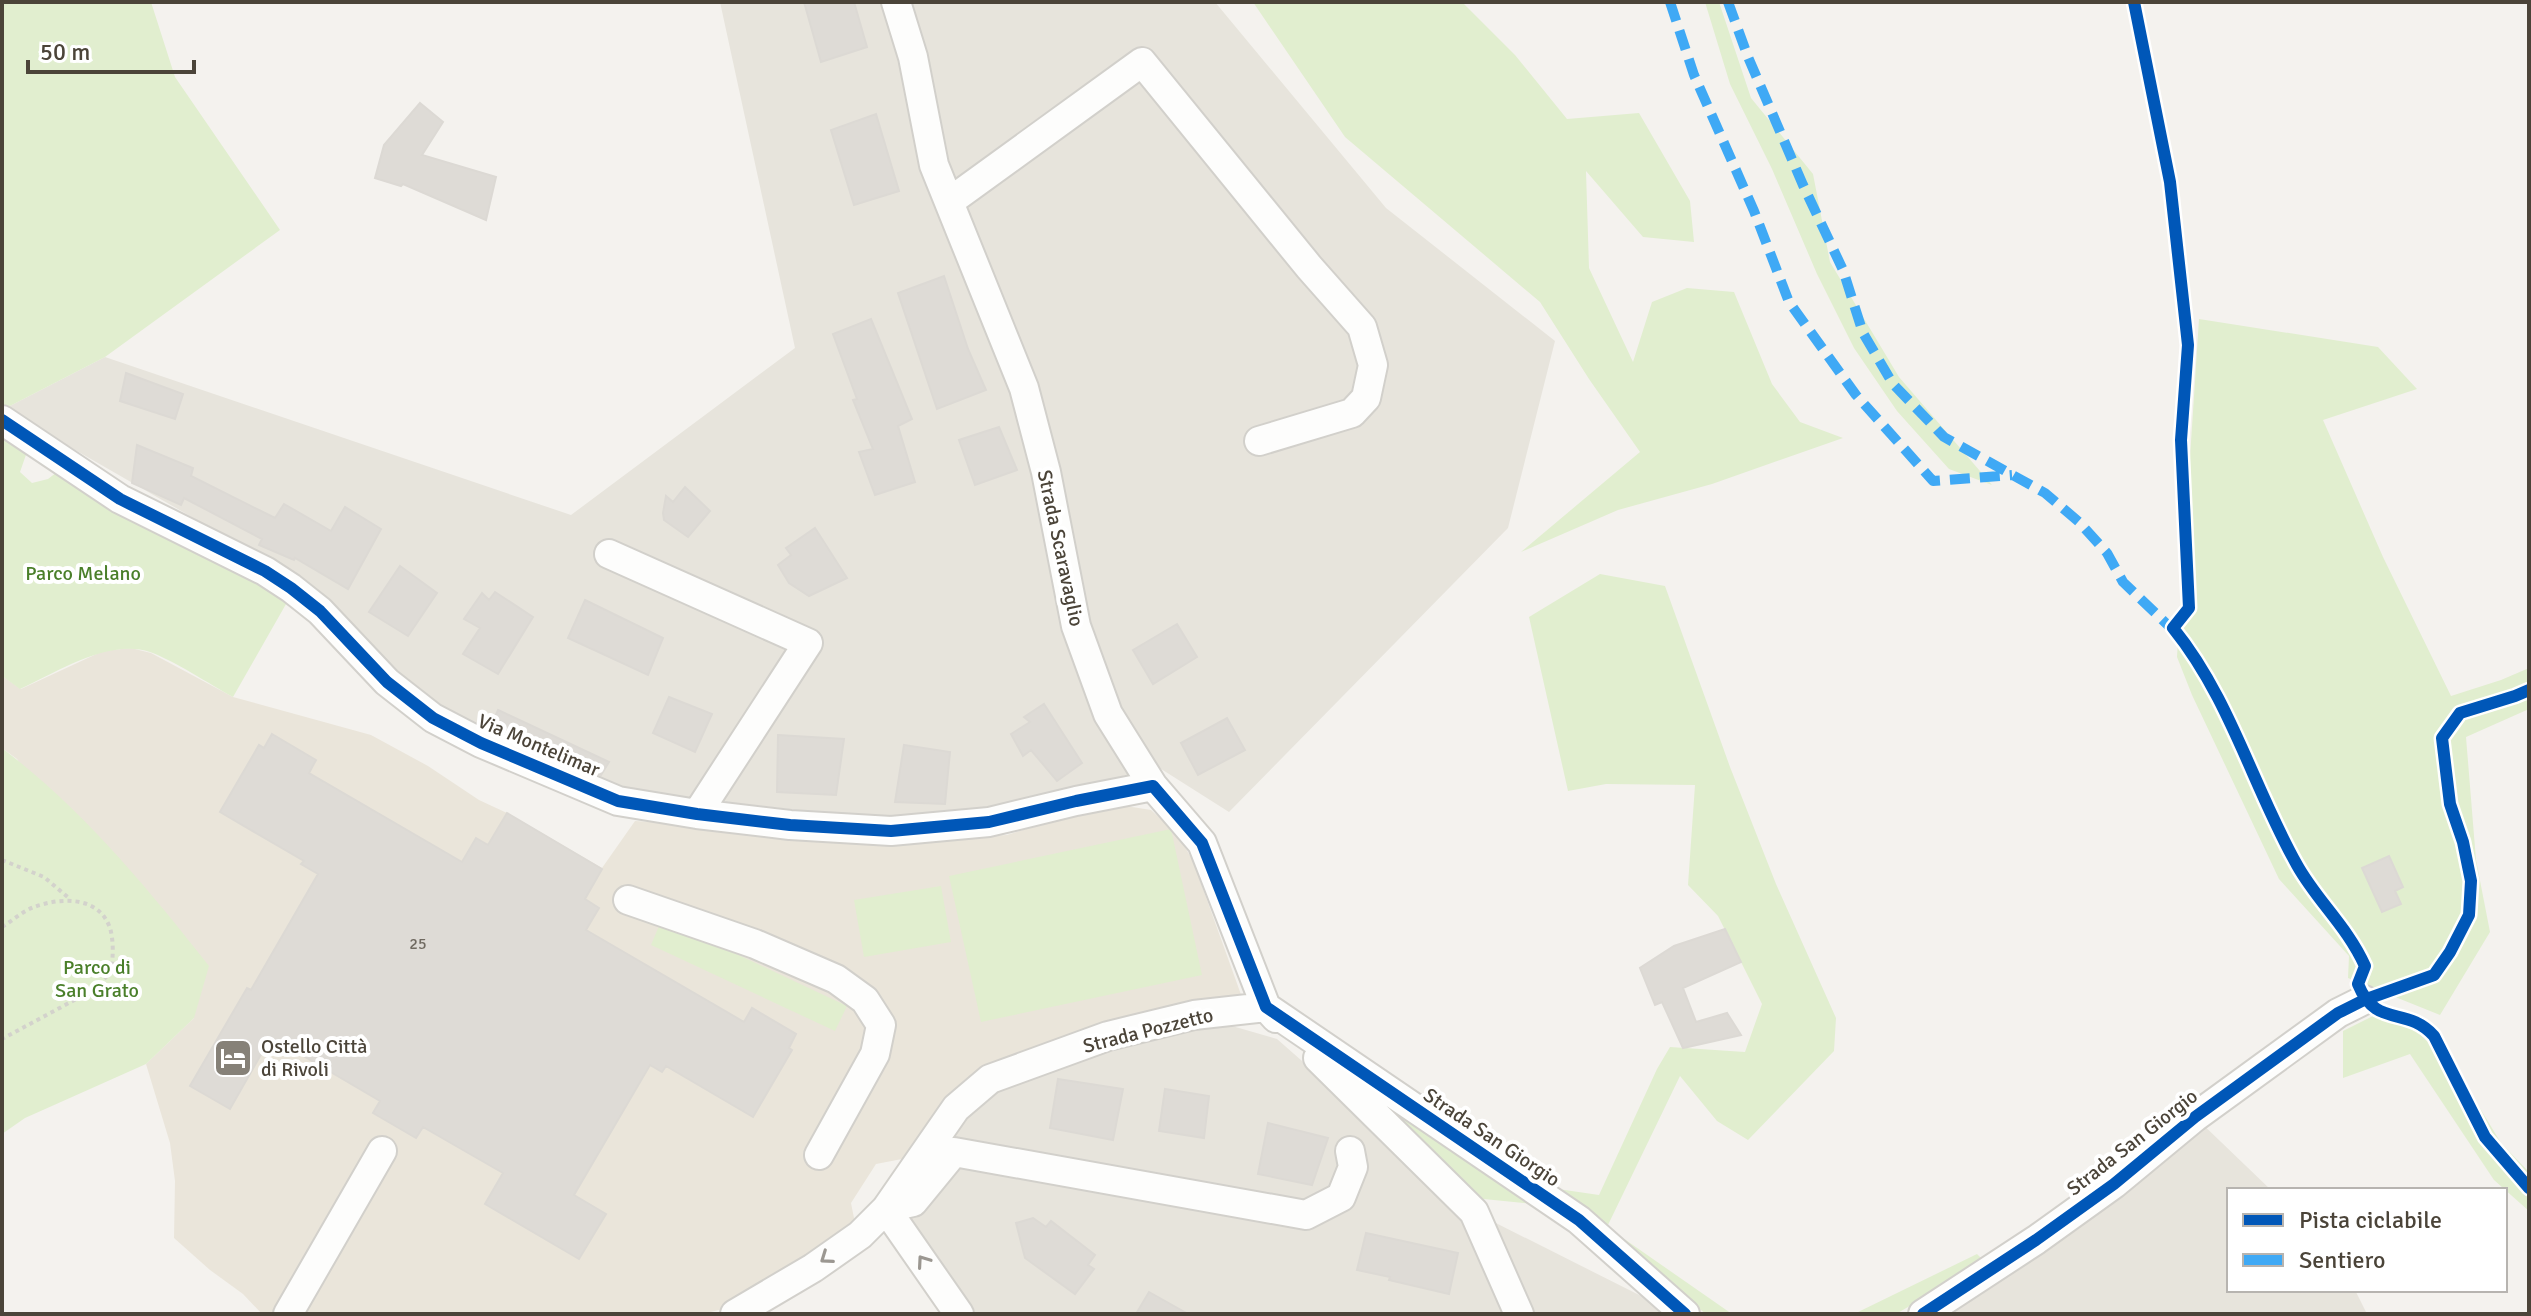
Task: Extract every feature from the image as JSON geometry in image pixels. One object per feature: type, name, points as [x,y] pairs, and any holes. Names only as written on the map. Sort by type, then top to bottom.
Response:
[{"type":"street","name":"Strada Scaravaglio","points":[[896,2],[913,57],[934,165],[1024,388],[1046,472],[1076,626],[1108,714],[1153,786],[1202,843],[1266,1007]]},
{"type":"street","points":[[949,202],[1142,62],[1309,267],[1362,327],[1373,365],[1366,398],[1352,413],[1259,441]]},
{"type":"street","name":"Via Montelimar","points":[[2,420],[120,499],[265,571],[291,588],[320,611],[387,682],[433,718],[481,743],[618,801],[790,825],[891,831],[989,822],[1153,786]]},
{"type":"street","points":[[609,554],[808,643],[697,814]]},
{"type":"street","points":[[628,900],[755,944],[836,979],[865,1000],[881,1025],[875,1054],[819,1155]]},
{"type":"street","name":"Strada San Giorgio","points":[[1923,1314],[2036,1240],[2114,1184],[2231,1091],[2338,1013],[2364,1000]]},
{"type":"street","points":[[1266,1007],[1474,1212],[1519,1314]]},
{"type":"street","name":"Strada Pozzetto","points":[[735,1314],[813,1268],[860,1235],[886,1209],[956,1108],[990,1079],[1108,1036],[1194,1015],[1266,1007]]},
{"type":"street","name":"Strada San Giorgio","points":[[1266,1007],[1579,1220],[1685,1314]]},
{"type":"street","points":[[288,1314],[382,1151]]},
{"type":"street","name":"Strada Pozzetto","points":[[886,1209],[913,1202],[954,1152],[1306,1215],[1341,1197],[1353,1167],[1350,1151]]},
{"type":"street","points":[[886,1209],[959,1314]]},
{"type":"path","points":[[2,860],[44,877],[70,899],[95,906],[109,926],[113,951],[111,972],[93,990],[2,1039]]},
{"type":"path","points":[[2,927],[33,907],[70,899]]},
{"type":"shaded area","points":[[720,2],[1215,2],[1386,208],[1555,341],[1508,528],[1229,812],[1158,767],[977,813],[887,820],[619,790],[438,711],[296,577],[4,409],[105,357],[571,515],[795,348]]},
{"type":"shaded area","points":[[131,648],[151,653],[233,697],[371,735],[428,766],[479,800],[602,868],[635,821],[936,839],[1007,835],[1077,813],[1126,806],[1151,810],[1178,835],[1193,861],[1244,1003],[1106,1031],[990,1064],[947,1098],[902,1159],[876,1164],[851,1203],[856,1228],[734,1306],[703,1314],[262,1314],[243,1294],[174,1238],[175,1181],[170,1143],[146,1064],[194,1018],[17,759],[2,748],[2,676],[21,689],[103,651]]},
{"type":"shaded area","points":[[1194,1015],[1277,1039],[1474,1212],[1677,1314],[960,1314],[886,1209],[990,1079]]},
{"type":"shaded area","points":[[2195,1117],[2269,1188],[2227,1188],[2227,1292],[2356,1292],[2367,1314],[1922,1314]]},
{"type":"green space","points":[[2,2],[151,2],[175,77],[280,230],[105,357],[4,409],[2,408]]},
{"type":"green space","points":[[1253,2],[1462,2],[1515,55],[1567,119],[1639,113],[1690,201],[1694,242],[1643,237],[1586,171],[1589,268],[1633,362],[1652,302],[1687,288],[1734,292],[1772,384],[1800,422],[1843,438],[1712,484],[1618,510],[1521,552],[1640,452],[1540,302],[1345,137]]},
{"type":"green space","points":[[1705,2],[1719,2],[1751,98],[1813,174],[1830,262],[1899,377],[1992,485],[1949,469],[1897,411],[1854,348],[1730,84]]},
{"type":"green space","points":[[2199,319],[2378,347],[2417,389],[2323,420],[2383,557],[2451,696],[2529,668],[2529,709],[2466,737],[2476,860],[2490,932],[2440,1015],[2348,978],[2349,956],[2279,879],[2177,657]]},
{"type":"green space","name":"Parco Melano","points":[[2,432],[28,449],[20,472],[32,483],[48,479],[61,469],[294,590],[233,697],[170,661],[134,649],[101,653],[20,689],[2,676]]},
{"type":"green space","points":[[1600,574],[1665,586],[1776,884],[1836,1018],[1834,1051],[1748,1140],[1717,1121],[1680,1076],[1607,1227],[1732,1314],[1706,1314],[1572,1208],[1474,1198],[1364,1088],[1558,1189],[1599,1195],[1670,1047],[1745,1052],[1762,1004],[1718,916],[1688,885],[1695,785],[1606,784],[1568,791],[1529,617]]},
{"type":"green space","name":"Parco di San Grato","points":[[2,748],[59,797],[112,850],[209,966],[194,1018],[146,1064],[25,1118],[2,1134]]},
{"type":"green space","points":[[1171,829],[1202,975],[981,1022],[949,876]]},
{"type":"green space","points":[[941,886],[951,942],[864,957],[854,900]]},
{"type":"green space","points":[[662,919],[847,1006],[835,1031],[651,945]]},
{"type":"green space","points":[[2383,1011],[2400,1011],[2423,1020],[2434,1032],[2501,1143],[2529,1172],[2529,1211],[2507,1192],[2507,1188],[2494,1180],[2410,1054],[2343,1078],[2343,1031]]},
{"type":"green space","points":[[1977,1254],[1985,1262],[1896,1314],[1854,1314]]},
{"type":"building","points":[[804,2],[854,2],[867,47],[821,62]]},
{"type":"building","points":[[420,103],[443,122],[422,155],[496,177],[486,220],[403,184],[375,178],[384,145]]},
{"type":"building","points":[[876,114],[899,191],[854,205],[831,130]]},
{"type":"building","points":[[944,276],[968,349],[986,390],[937,409],[898,293]]},
{"type":"building","points":[[871,319],[912,419],[898,426],[915,482],[875,495],[859,452],[873,449],[853,400],[857,399],[833,334]]},
{"type":"building","points":[[126,373],[183,394],[175,419],[120,401]]},
{"type":"building","points":[[999,427],[1017,470],[975,485],[959,440]]},
{"type":"building","points":[[137,445],[193,468],[191,476],[275,518],[284,504],[331,531],[345,507],[381,529],[348,589],[295,558],[259,545],[262,539],[184,498],[181,505],[132,483]]},
{"type":"building","points":[[685,487],[710,511],[688,537],[664,520],[663,513],[666,496],[673,502]]},
{"type":"building","points":[[815,528],[847,578],[809,596],[789,583],[778,565],[791,555],[786,548]]},
{"type":"building","points":[[400,566],[437,593],[408,636],[369,612]]},
{"type":"building","points":[[495,592],[533,617],[498,674],[463,654],[480,628],[464,619],[482,593],[489,600]]},
{"type":"building","points":[[585,600],[663,638],[648,675],[568,638]]},
{"type":"building","points":[[1177,624],[1197,657],[1153,684],[1133,650]]},
{"type":"building","points":[[669,697],[712,714],[695,752],[653,733]]},
{"type":"building","points":[[1044,704],[1082,763],[1057,781],[1031,750],[1023,756],[1011,734],[1030,722],[1024,717]]},
{"type":"building","points":[[498,710],[609,762],[601,775],[490,728]]},
{"type":"building","points":[[1227,718],[1245,750],[1198,775],[1181,743]]},
{"type":"building","points":[[272,734],[316,760],[309,773],[462,862],[476,838],[488,845],[507,813],[602,869],[585,899],[599,908],[586,930],[744,1022],[752,1008],[796,1034],[789,1048],[792,1050],[753,1117],[666,1066],[662,1072],[650,1065],[574,1195],[606,1214],[579,1259],[485,1204],[503,1173],[423,1127],[416,1138],[373,1113],[380,1101],[271,1037],[230,1109],[190,1086],[247,988],[251,990],[318,874],[301,864],[304,861],[220,812],[259,745],[264,748]]},
{"type":"building","points":[[778,735],[844,739],[836,795],[777,792]]},
{"type":"building","points":[[904,745],[950,752],[945,804],[895,802]]},
{"type":"building","points":[[2389,856],[2403,887],[2395,891],[2401,904],[2382,912],[2362,868]]},
{"type":"building","points":[[1725,929],[1741,962],[1683,988],[1696,1022],[1727,1013],[1741,1035],[1683,1048],[1662,1002],[1655,1005],[1640,968],[1674,946]]},
{"type":"building","points":[[1058,1079],[1123,1089],[1113,1140],[1050,1128]]},
{"type":"building","points":[[1165,1089],[1209,1096],[1204,1138],[1159,1131]]},
{"type":"building","points":[[1268,1123],[1328,1138],[1312,1185],[1258,1174]]},
{"type":"building","points":[[1033,1218],[1046,1227],[1051,1221],[1095,1255],[1088,1265],[1094,1269],[1075,1294],[1025,1258],[1016,1223]]},
{"type":"building","points":[[1366,1233],[1458,1253],[1449,1294],[1357,1270]]},
{"type":"building","points":[[1149,1292],[1188,1314],[1136,1314]]},
{"type":"marked path","points":[[1670,2],[1694,75],[1754,211],[1789,302],[1856,395],[1933,481],[2012,475]]},
{"type":"marked path","points":[[1728,2],[1748,57],[1843,270],[1863,333],[1893,384],[1944,437],[2045,493],[2079,522],[2107,553],[2123,582],[2175,632]]},
{"type":"cycle path","points":[[2134,2],[2170,182],[2188,345],[2181,440],[2189,608],[2173,628],[2193,655],[2226,713],[2297,865],[2358,952],[2365,966],[2358,984],[2365,998],[2383,1012],[2413,1021],[2434,1036],[2485,1137],[2529,1188]]},
{"type":"cycle path","points":[[2,420],[120,499],[265,571],[291,588],[320,611],[387,682],[433,718],[481,743],[618,801],[790,825],[891,831],[989,822],[1153,786],[1202,843],[1266,1007],[1579,1220],[1685,1314]]},
{"type":"cycle path","points":[[1923,1314],[2036,1240],[2114,1184],[2195,1117],[2338,1013],[2364,1000],[2434,975],[2469,915],[2471,881],[2463,842],[2450,804],[2442,738],[2460,713],[2529,690]]},
{"type":"place","name":"Ostello Città di Rivoli","points":[[233,1058]]}]
